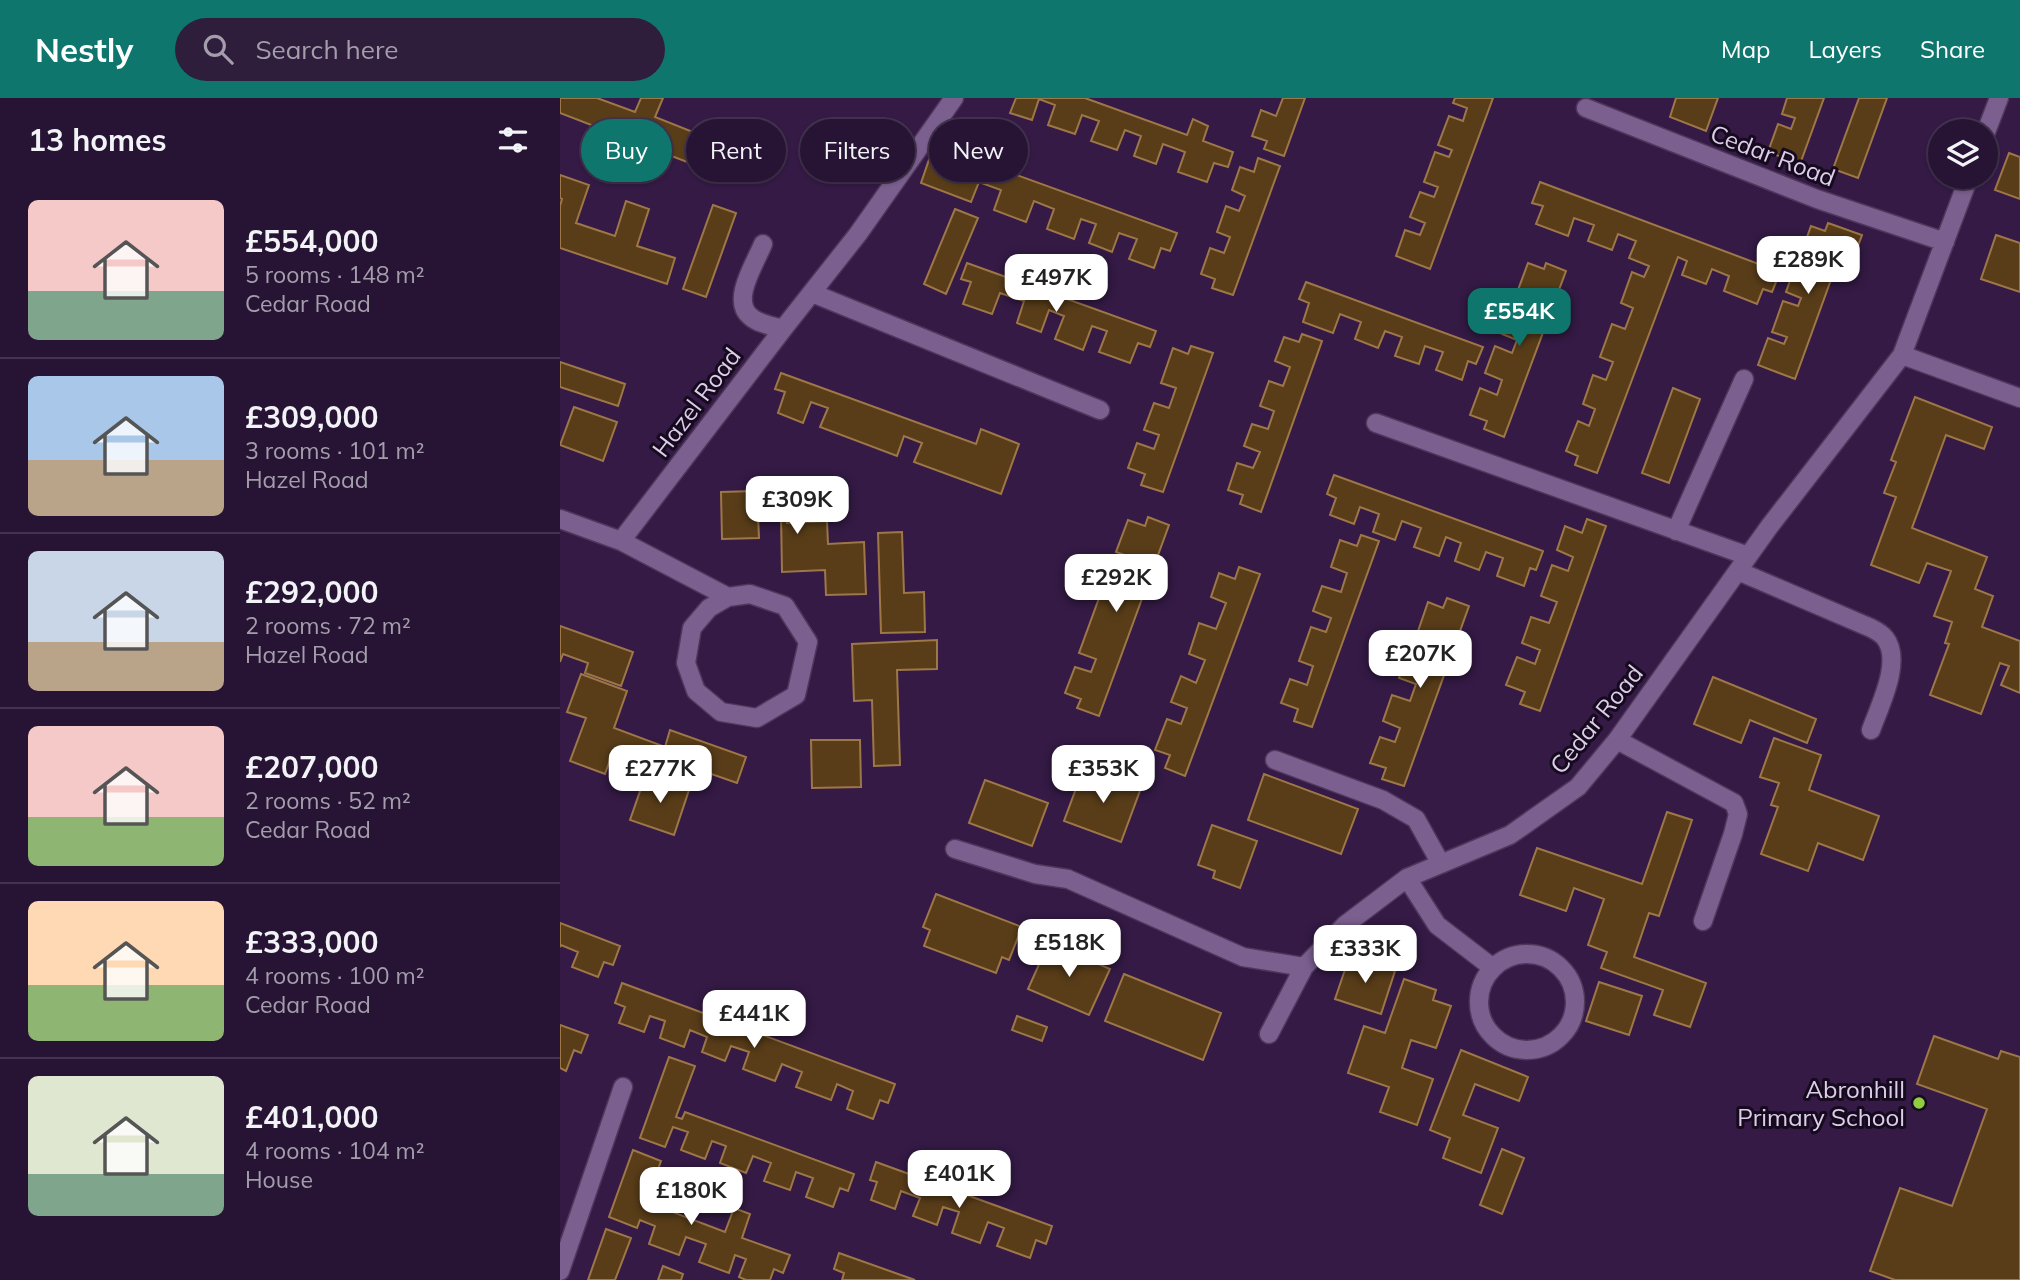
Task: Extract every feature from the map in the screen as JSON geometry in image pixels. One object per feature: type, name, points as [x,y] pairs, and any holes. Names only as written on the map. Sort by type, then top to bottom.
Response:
[{"type":"street","name":"Hazel Road","points":[[621,541],[858,234],[954,98]]},
{"type":"street","points":[[1991,119],[1999,98]]},
{"type":"street","name":"Cedar Road","points":[[1586,108],[1817,199],[1945,242]]},
{"type":"street","name":"Cedar Road","points":[[1269,1034],[1304,967],[1345,925],[1406,878],[1510,835],[1578,787],[1617,740],[1743,564],[1902,355],[1965,189]]},
{"type":"street","points":[[763,244],[741,300],[744,311],[753,319],[783,329]]},
{"type":"street","points":[[811,293],[1100,410]]},
{"type":"street","points":[[1902,355],[2020,398]]},
{"type":"street","points":[[1676,531],[1744,379]]},
{"type":"street","points":[[1376,423],[1676,531],[1871,628],[1885,637],[1890,650],[1891,676],[1871,730]]},
{"type":"street","points":[[560,519],[621,541],[728,597],[750,594],[785,606],[808,642],[796,695],[757,718],[721,712],[696,691],[686,663],[692,628],[709,608],[728,597]]},
{"type":"street","points":[[1617,740],[1734,803],[1738,814],[1733,834],[1703,920]]},
{"type":"street","points":[[1275,760],[1382,800],[1416,819],[1441,864]]},
{"type":"street","points":[[956,849],[1035,874],[1068,879],[1244,957],[1304,967]]},
{"type":"street","points":[[1406,878],[1437,925],[1493,968]]},
{"type":"street","points":[[1521,954],[1538,955],[1553,961],[1566,972],[1576,1003],[1573,1019],[1565,1034],[1538,1050],[1507,1046],[1495,1038],[1485,1026],[1479,996],[1484,981],[1493,968],[1506,959],[1521,954]]},
{"type":"street","points":[[560,1271],[623,1087]]},
{"type":"building","points":[[560,98],[597,98],[635,112],[641,98],[663,98],[655,117],[660,119],[581,119],[581,121],[560,113]]},
{"type":"building","points":[[1016,98],[1085,98],[1187,135],[1193,119],[1208,126],[1203,141],[1233,152],[1228,167],[1214,163],[1207,182],[1178,172],[1185,152],[1163,144],[1156,164],[1134,156],[1141,136],[1125,130],[1117,150],[1091,141],[1099,121],[1082,115],[1075,134],[1048,125],[1055,105],[1039,99],[1032,120],[1010,113]]},
{"type":"building","points":[[1283,98],[1305,98],[1284,156],[1264,149],[1267,141],[1252,136],[1261,110],[1276,116]]},
{"type":"building","points":[[1455,98],[1493,98],[1430,269],[1396,256],[1405,230],[1420,235],[1425,223],[1410,217],[1420,192],[1434,197],[1438,187],[1424,182],[1435,152],[1449,157],[1452,150],[1438,145],[1449,116],[1463,121],[1467,108],[1453,103]]},
{"type":"building","points":[[1676,98],[1718,98],[1706,131],[1670,117]]},
{"type":"building","points":[[1787,98],[1824,98],[1800,164],[1768,152],[1778,124],[1791,129],[1795,118],[1782,114]]},
{"type":"building","points":[[1859,98],[1887,98],[1858,178],[1833,169]]},
{"type":"building","points":[[672,124],[686,129],[686,162],[672,156]]},
{"type":"building","points":[[2009,153],[2020,157],[2020,199],[1995,190],[1998,189]]},
{"type":"building","points":[[1258,158],[1280,166],[1233,295],[1212,288],[1215,279],[1201,274],[1210,248],[1224,253],[1230,237],[1217,232],[1226,206],[1239,211],[1245,196],[1232,190],[1240,167],[1254,172]]},
{"type":"building","points":[[929,160],[929,182],[979,182],[971,202],[921,183]]},
{"type":"building","points":[[560,175],[589,185],[576,223],[615,236],[626,201],[649,209],[637,246],[675,258],[667,284],[560,248]]},
{"type":"building","points":[[1028,179],[1177,233],[1170,251],[1161,248],[1154,268],[1129,259],[1137,239],[1119,233],[1112,252],[1089,243],[1096,224],[1081,219],[1074,239],[1047,229],[1054,209],[1034,201],[1026,222],[994,210],[1001,190],[979,182],[1028,182]]},
{"type":"building","points":[[1540,182],[1780,272],[1772,292],[1763,289],[1757,304],[1724,291],[1729,276],[1712,269],[1706,284],[1682,275],[1687,261],[1678,257],[1597,473],[1575,465],[1578,456],[1566,451],[1578,421],[1589,426],[1595,409],[1583,404],[1593,375],[1606,380],[1613,362],[1600,357],[1612,324],[1625,329],[1633,308],[1621,303],[1632,272],[1644,277],[1649,266],[1629,258],[1636,241],[1618,234],[1612,250],[1588,241],[1594,225],[1574,218],[1568,236],[1536,224],[1543,206],[1532,203]]},
{"type":"building","points":[[713,205],[736,213],[706,297],[683,289]]},
{"type":"building","points":[[955,209],[978,218],[946,294],[924,284]]},
{"type":"building","points":[[1828,223],[1862,235],[1849,270],[1836,266],[1795,379],[1758,365],[1768,338],[1784,344],[1787,337],[1772,332],[1783,301],[1798,306],[1801,298],[1786,292],[1797,261],[1813,266],[1815,259],[1801,254],[1811,226],[1825,231]]},
{"type":"building","points":[[1996,235],[2020,243],[2020,292],[1981,279]]},
{"type":"building","points":[[967,263],[1156,331],[1150,347],[1138,343],[1130,363],[1099,352],[1107,331],[1092,326],[1083,350],[1055,339],[1064,316],[1049,310],[1041,332],[1017,323],[1024,301],[1000,293],[992,314],[963,304],[971,282],[961,279]]},
{"type":"building","points":[[1528,263],[1544,269],[1546,263],[1566,271],[1504,437],[1484,429],[1487,421],[1470,415],[1480,388],[1497,395],[1502,380],[1485,373],[1495,346],[1512,353],[1517,340],[1502,334],[1513,304],[1528,310],[1534,296],[1518,290]]},
{"type":"building","points":[[1306,282],[1483,347],[1476,364],[1468,361],[1462,380],[1436,370],[1443,352],[1425,346],[1419,364],[1395,356],[1402,337],[1385,331],[1378,348],[1355,339],[1361,322],[1340,314],[1333,333],[1303,322],[1309,303],[1299,299]]},
{"type":"building","points":[[1302,334],[1322,341],[1261,512],[1240,504],[1243,495],[1228,490],[1237,463],[1253,468],[1260,452],[1244,446],[1252,424],[1268,429],[1274,411],[1260,406],[1269,381],[1283,386],[1290,367],[1275,361],[1284,337],[1299,342]]},
{"type":"building","points":[[1191,346],[1213,353],[1163,492],[1141,485],[1145,474],[1128,468],[1137,443],[1154,449],[1159,435],[1144,430],[1154,403],[1169,408],[1176,388],[1161,383],[1173,348],[1188,354]]},
{"type":"building","points":[[560,362],[625,384],[618,406],[560,387]]},
{"type":"building","points":[[781,373],[976,444],[981,429],[1019,444],[1001,494],[914,462],[922,443],[904,436],[897,456],[820,427],[828,408],[811,402],[803,423],[778,413],[785,392],[775,389]]},
{"type":"building","points":[[1673,388],[1700,399],[1669,483],[1642,473]]},
{"type":"building","points":[[1915,397],[1992,427],[1984,449],[1946,435],[1912,528],[1987,557],[1975,589],[1993,596],[1982,627],[2020,641],[2020,693],[2001,685],[2009,666],[2000,663],[1981,714],[1930,695],[1949,644],[1945,643],[1952,622],[1934,616],[1951,571],[1927,563],[1919,583],[1871,565],[1896,497],[1884,493],[1896,462],[1891,460]]},
{"type":"building","points":[[574,407],[617,422],[603,461],[560,445]]},
{"type":"building","points":[[1334,475],[1543,551],[1536,570],[1530,568],[1524,586],[1497,576],[1503,558],[1486,552],[1479,570],[1455,561],[1461,543],[1446,537],[1439,556],[1414,547],[1421,528],[1402,521],[1395,540],[1373,532],[1379,514],[1360,507],[1354,524],[1330,515],[1336,498],[1327,494]]},
{"type":"building","points":[[822,489],[822,511],[786,512],[787,523],[827,521],[828,544],[864,542],[866,594],[826,595],[825,570],[782,572],[781,515],[758,516],[759,538],[722,539],[721,492]]},
{"type":"building","points":[[1148,517],[1169,525],[1099,716],[1077,708],[1081,699],[1065,693],[1075,667],[1091,672],[1096,659],[1079,653],[1110,568],[1127,574],[1133,558],[1116,552],[1128,520],[1145,526]]},
{"type":"building","points":[[1587,519],[1606,526],[1540,711],[1520,704],[1525,692],[1506,685],[1517,657],[1535,664],[1540,650],[1522,643],[1531,617],[1549,623],[1557,602],[1541,596],[1552,565],[1568,571],[1573,557],[1557,550],[1565,526],[1582,533]]},
{"type":"building","points":[[902,532],[904,593],[924,592],[925,632],[881,633],[878,533]]},
{"type":"building","points":[[1361,535],[1379,541],[1312,727],[1294,721],[1298,709],[1281,703],[1290,679],[1307,685],[1313,666],[1299,661],[1311,627],[1326,632],[1331,618],[1313,611],[1322,586],[1341,592],[1347,573],[1331,567],[1340,540],[1357,546]]},
{"type":"building","points":[[1239,567],[1260,574],[1185,776],[1165,768],[1170,755],[1155,750],[1167,719],[1181,724],[1187,708],[1171,702],[1181,676],[1196,683],[1205,660],[1189,654],[1199,623],[1216,629],[1226,603],[1211,597],[1219,573],[1235,579]]},
{"type":"building","points":[[1447,598],[1469,606],[1404,786],[1382,779],[1386,768],[1370,763],[1380,737],[1395,742],[1400,728],[1383,721],[1392,695],[1410,701],[1416,684],[1399,678],[1408,652],[1425,658],[1432,639],[1417,634],[1428,602],[1443,608]]},
{"type":"building","points":[[560,626],[633,652],[621,686],[585,673],[588,663],[563,654],[560,662]]},
{"type":"building","points":[[937,640],[937,669],[897,670],[900,765],[874,766],[872,700],[854,701],[852,644]]},
{"type":"building","points":[[581,674],[627,691],[614,728],[665,747],[670,730],[746,757],[737,783],[680,763],[675,777],[612,754],[605,774],[570,761],[586,718],[567,712]]},
{"type":"building","points":[[1713,677],[1816,719],[1807,743],[1750,720],[1741,743],[1694,724]]},
{"type":"building","points":[[1774,738],[1821,755],[1809,790],[1879,816],[1863,860],[1818,843],[1808,871],[1761,854],[1778,807],[1771,805],[1779,783],[1760,777]]},
{"type":"building","points":[[811,740],[860,740],[861,787],[812,788]]},
{"type":"building","points":[[1084,767],[1141,788],[1121,842],[1064,821]]},
{"type":"building","points":[[646,774],[689,790],[674,835],[630,820]]},
{"type":"building","points":[[1264,774],[1358,809],[1341,854],[1248,820]]},
{"type":"building","points":[[985,780],[1048,803],[1032,846],[969,823]]},
{"type":"building","points":[[1667,812],[1692,820],[1659,916],[1649,913],[1634,957],[1706,983],[1690,1027],[1654,1015],[1663,990],[1601,968],[1607,952],[1588,945],[1604,899],[1574,888],[1566,911],[1520,895],[1537,848],[1642,884]]},
{"type":"building","points":[[1212,825],[1257,841],[1240,888],[1213,878],[1215,871],[1198,865]]},
{"type":"building","points":[[936,894],[1022,927],[1009,960],[1002,957],[996,973],[924,946],[930,930],[923,927]]},
{"type":"building","points":[[560,923],[620,946],[613,965],[604,962],[598,977],[572,967],[578,952],[561,945],[560,947]]},
{"type":"building","points":[[1049,942],[1110,969],[1089,1015],[1028,989]]},
{"type":"building","points":[[1350,955],[1395,971],[1381,1014],[1335,999]]},
{"type":"building","points":[[1124,974],[1221,1013],[1203,1060],[1105,1021]]},
{"type":"building","points":[[1404,979],[1436,990],[1433,1000],[1451,1006],[1436,1048],[1411,1040],[1402,1068],[1433,1079],[1417,1125],[1380,1112],[1389,1087],[1348,1073],[1364,1026],[1385,1033]]},
{"type":"building","points":[[1599,982],[1642,996],[1629,1035],[1586,1021]]},
{"type":"building","points":[[622,983],[895,1084],[888,1103],[880,1100],[873,1119],[847,1109],[853,1091],[837,1084],[831,1100],[796,1087],[802,1072],[782,1064],[775,1081],[743,1069],[749,1052],[731,1046],[725,1061],[702,1052],[707,1037],[690,1030],[684,1047],[660,1038],[665,1021],[650,1016],[644,1032],[619,1023],[625,1007],[615,1003]]},
{"type":"building","points":[[1017,1016],[1047,1027],[1042,1041],[1012,1030]]},
{"type":"building","points":[[560,1025],[588,1035],[581,1053],[574,1050],[566,1071],[560,1068]]},
{"type":"building","points":[[1934,1036],[1998,1059],[2001,1051],[2020,1057],[2020,1280],[1895,1280],[1870,1271],[1900,1188],[1952,1206],[1987,1109],[1917,1084]]},
{"type":"building","points":[[1461,1050],[1528,1077],[1519,1101],[1475,1084],[1463,1115],[1498,1128],[1481,1173],[1443,1158],[1450,1138],[1430,1130]]},
{"type":"building","points":[[669,1057],[695,1066],[676,1117],[682,1119],[685,1112],[854,1174],[848,1191],[840,1188],[833,1207],[806,1197],[813,1178],[796,1172],[790,1190],[764,1181],[771,1163],[753,1156],[746,1173],[720,1163],[726,1146],[712,1141],[705,1159],[681,1150],[688,1132],[673,1127],[665,1147],[640,1138]]},
{"type":"building","points":[[1502,1149],[1524,1158],[1502,1214],[1480,1205]]},
{"type":"building","points":[[633,1150],[661,1161],[646,1202],[725,1232],[734,1208],[750,1214],[742,1238],[790,1255],[783,1273],[774,1269],[770,1280],[746,1280],[739,1277],[746,1259],[735,1255],[729,1273],[699,1262],[706,1244],[686,1237],[679,1255],[649,1244],[655,1226],[640,1220],[637,1228],[609,1217]]},
{"type":"building","points":[[876,1162],[1052,1226],[1046,1244],[1036,1240],[1030,1258],[997,1246],[1004,1228],[988,1222],[980,1243],[952,1233],[959,1212],[943,1207],[937,1225],[913,1216],[920,1198],[901,1191],[895,1209],[871,1200],[877,1182],[870,1180]]},
{"type":"building","points":[[606,1229],[631,1238],[615,1280],[588,1280]]},
{"type":"building","points":[[839,1253],[915,1280],[842,1280],[844,1273],[834,1269]]},
{"type":"building","points":[[663,1266],[683,1274],[681,1280],[658,1280]]},
{"type":"place","name":"Abronhill Primary School","points":[[1919,1103]]}]
